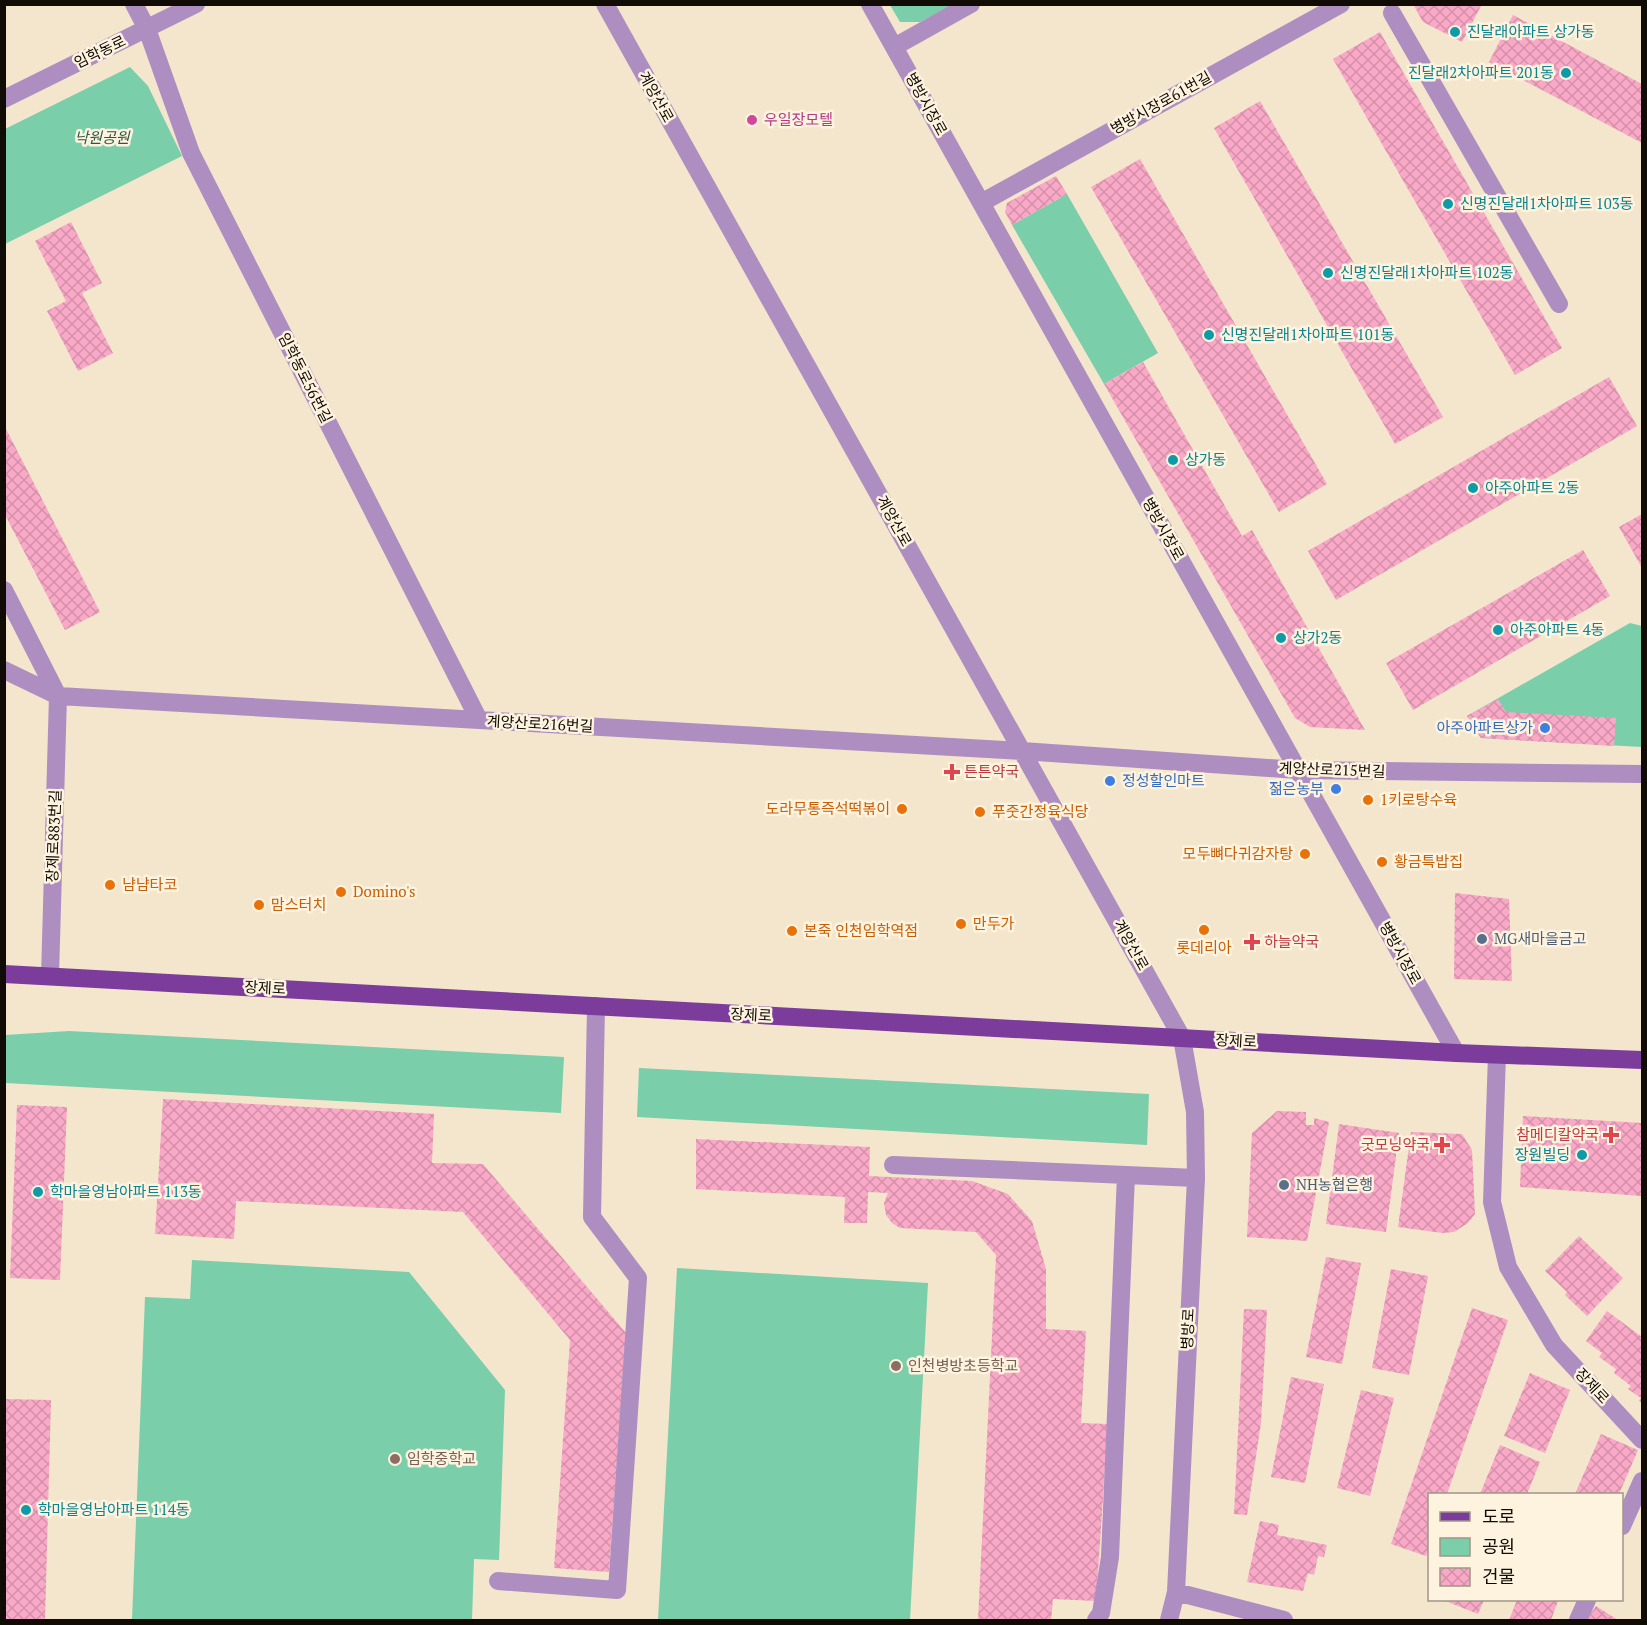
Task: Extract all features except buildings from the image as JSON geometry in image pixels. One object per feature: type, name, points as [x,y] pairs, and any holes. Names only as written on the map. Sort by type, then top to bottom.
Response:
[{"type":"main road","name":"장제로","points":[[4,974],[1456,1053],[1642,1060]]},
{"type":"street","name":"임학동로56번길","points":[[134,4],[147,29],[190,153],[478,720]]},
{"type":"street","name":"임학동로","points":[[4,99],[196,4]]},
{"type":"street","name":"계양산로","points":[[605,4],[1182,1038]]},
{"type":"street","name":"병방시장로","points":[[870,4],[1456,1053]]},
{"type":"street","points":[[894,47],[971,4]]},
{"type":"street","name":"병방시장로61번길","points":[[981,203],[1341,4]]},
{"type":"street","points":[[1392,13],[1560,304]]},
{"type":"street","name":"장제로883번길","points":[[4,590],[58,696],[50,976]]},
{"type":"street","points":[[4,670],[58,696]]},
{"type":"street","name":"계양산로216번길","points":[[58,696],[1022,751]]},
{"type":"street","name":"계양산로215번길","points":[[1022,751],[1298,770],[1642,774]]},
{"type":"street","points":[[498,1581],[617,1590],[638,1278],[592,1217],[596,1006]]},
{"type":"street","name":"병방로","points":[[1169,1620],[1176,1592],[1196,1178],[1195,1112],[1182,1038]]},
{"type":"street","name":"장제로","points":[[1497,1055],[1492,1202],[1508,1267],[1554,1345],[1642,1440]]},
{"type":"street","points":[[893,1165],[1196,1178]]},
{"type":"street","points":[[1096,1620],[1101,1613],[1110,1557],[1126,1175]]},
{"type":"street","points":[[1623,1524],[1642,1481]]},
{"type":"street","points":[[1176,1592],[1284,1620]]},
{"type":"street","points":[[1578,1620],[1586,1601]]},
{"type":"green space","points":[[890,5],[953,5],[920,22],[900,22]]},
{"type":"green space","name":"낙원공원","points":[[130,67],[148,86],[182,156],[5,244],[5,129]]},
{"type":"green space","points":[[1067,194],[1158,353],[1104,384],[1012,225]]},
{"type":"green space","points":[[1630,623],[1642,626],[1642,747],[1481,738],[1467,716]]},
{"type":"green space","points":[[69,1031],[564,1057],[561,1113],[5,1083],[5,1035]]},
{"type":"green space","points":[[639,1068],[1149,1094],[1147,1145],[637,1117]]},
{"type":"green space","points":[[192,1260],[409,1272],[505,1390],[499,1560],[474,1559],[472,1620],[132,1620],[145,1297],[190,1299]]},
{"type":"green space","points":[[677,1268],[928,1283],[910,1620],[658,1620]]},
{"type":"place","name":"진달래아파트 상가동","points":[[1455,32]]},
{"type":"place","name":"진달래2차아파트 201동","points":[[1566,73]]},
{"type":"place","name":"우일장모텔","points":[[752,120]]},
{"type":"place","name":"신명진달래1차아파트 103동","points":[[1448,204]]},
{"type":"place","name":"신명진달래1차아파트 102동","points":[[1328,273]]},
{"type":"place","name":"신명진달래1차아파트 101동","points":[[1209,335]]},
{"type":"place","name":"상가동","points":[[1173,460]]},
{"type":"place","name":"아주아파트 2동","points":[[1473,488]]},
{"type":"place","name":"아주아파트 4동","points":[[1498,630]]},
{"type":"place","name":"상가2동","points":[[1281,638]]},
{"type":"place","name":"아주아파트상가","points":[[1545,728]]},
{"type":"place","name":"튼튼약국","points":[[952,772]]},
{"type":"place","name":"정성할인마트","points":[[1110,781]]},
{"type":"place","name":"젊은농부","points":[[1336,789]]},
{"type":"place","name":"1키로탕수육","points":[[1368,800]]},
{"type":"place","name":"도라무통즉석떡볶이","points":[[902,809]]},
{"type":"place","name":"푸줏간정육식당","points":[[980,812]]},
{"type":"place","name":"모두뼈다귀감자탕","points":[[1305,854]]},
{"type":"place","name":"황금특밥집","points":[[1382,862]]},
{"type":"place","name":"냠냠타코","points":[[110,885]]},
{"type":"place","name":"Domino's","points":[[341,892]]},
{"type":"place","name":"맘스터치","points":[[259,905]]},
{"type":"place","name":"만두가","points":[[961,924]]},
{"type":"place","name":"롯데리아","points":[[1204,930]]},
{"type":"place","name":"본죽 인천임학역점","points":[[792,931]]},
{"type":"place","name":"MG새마을금고","points":[[1482,939]]},
{"type":"place","name":"하늘약국","points":[[1252,942]]},
{"type":"place","name":"참메디칼약국","points":[[1611,1135]]},
{"type":"place","name":"굿모닝약국","points":[[1442,1145]]},
{"type":"place","name":"장원빌딩","points":[[1582,1155]]},
{"type":"place","name":"NH농협은행","points":[[1284,1185]]},
{"type":"place","name":"학마을영남아파트 113동","points":[[38,1192]]},
{"type":"place","name":"인천병방초등학교","points":[[896,1366]]},
{"type":"place","name":"임학중학교","points":[[395,1459]]},
{"type":"place","name":"학마을영남아파트 114동","points":[[26,1510]]}]
